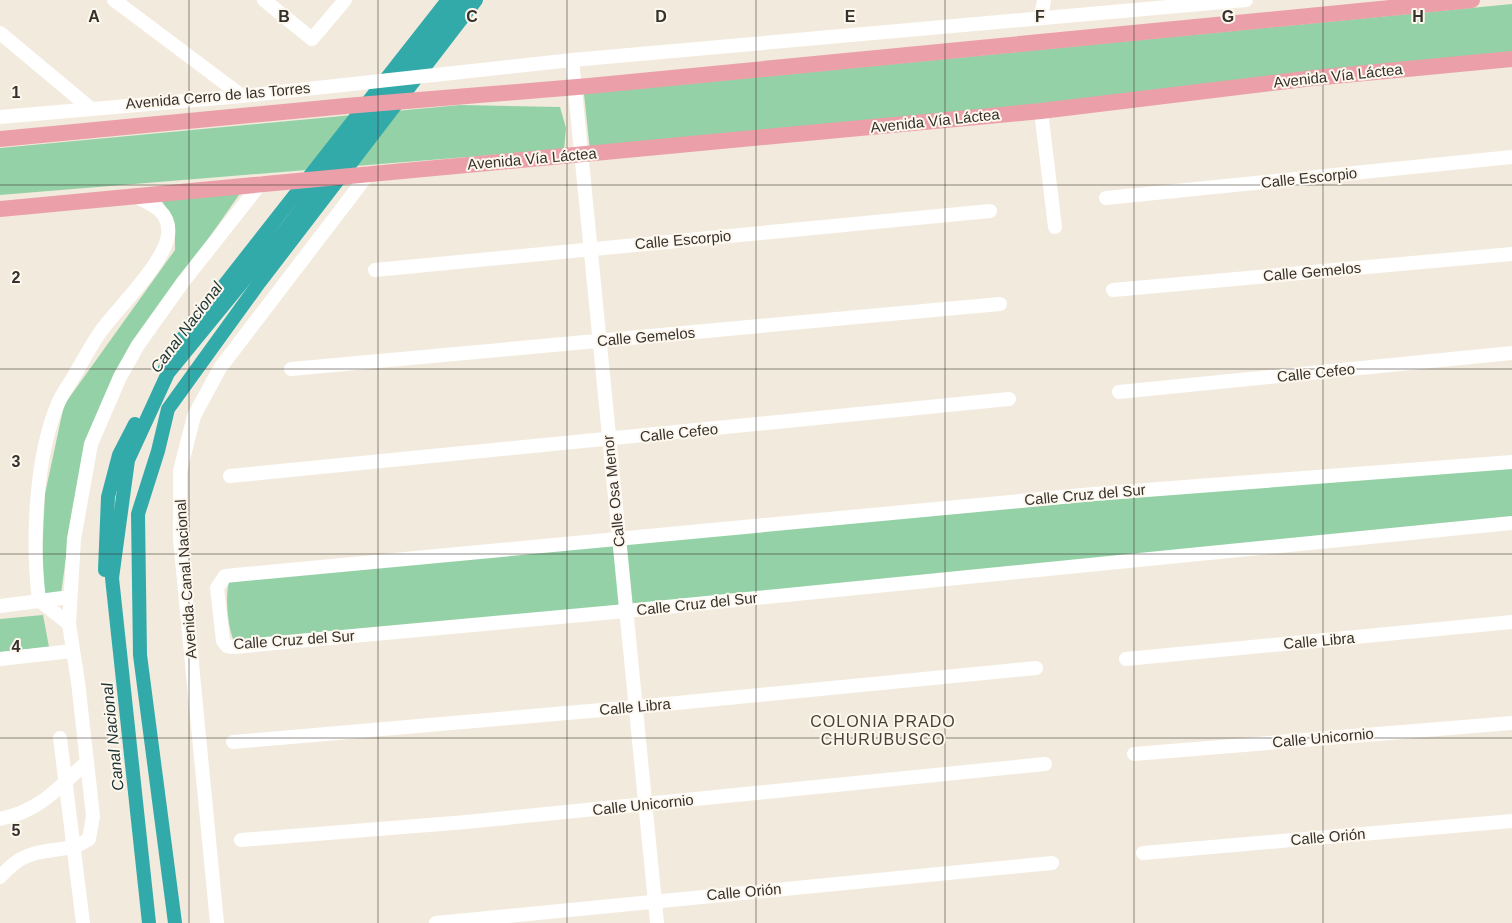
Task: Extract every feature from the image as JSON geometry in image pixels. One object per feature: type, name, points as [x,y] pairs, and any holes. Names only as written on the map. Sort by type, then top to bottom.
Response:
[{"type":"main road","points":[[575,87],[1472,0]]},
{"type":"main road","name":"Avenida Vía Láctea","points":[[363,174],[582,155],[1041,110],[1313,78],[1512,60]]},
{"type":"main road","name":"Avenida Cerro de las Torres","points":[[0,139],[575,87]]},
{"type":"main road","points":[[0,209],[363,174]]},
{"type":"street","points":[[114,0],[242,96]]},
{"type":"street","points":[[264,0],[312,38],[345,0]]},
{"type":"street","points":[[1041,18],[1044,0]]},
{"type":"street","points":[[572,60],[1246,0]]},
{"type":"street","points":[[0,33],[90,108]]},
{"type":"street","name":"Avenida Cerro de las Torres","points":[[0,117],[242,96],[572,60]]},
{"type":"street","name":"Calle Osa Menor","points":[[572,60],[657,923]]},
{"type":"street","points":[[1041,110],[1055,227]]},
{"type":"street","name":"Calle Escorpio","points":[[1106,198],[1512,157]]},
{"type":"street","name":"Avenida Canal Nacional","points":[[217,923],[181,548],[180,471],[194,416],[220,368],[363,174]]},
{"type":"street","points":[[0,877],[22,858],[39,852],[74,848],[89,839],[92,830],[87,762],[69,624],[75,531],[90,444],[120,377],[138,345],[183,282],[261,183]]},
{"type":"street","points":[[69,624],[39,600],[36,581],[38,495],[41,464],[57,405],[100,332],[166,246],[168,234],[163,212],[155,205],[135,196]]},
{"type":"street","name":"Calle Escorpio","points":[[375,270],[990,210]]},
{"type":"street","name":"Calle Gemelos","points":[[1113,290],[1512,254]]},
{"type":"street","name":"Calle Gemelos","points":[[291,369],[1000,304]]},
{"type":"street","name":"Calle Cefeo","points":[[1120,392],[1512,353]]},
{"type":"street","name":"Calle Cefeo","points":[[230,476],[610,440],[1009,399]]},
{"type":"street","name":"Calle Cruz del Sur","points":[[1512,462],[1094,494],[225,576],[220,581],[218,588],[223,641],[228,646],[233,647],[626,611],[1512,523]]},
{"type":"street","points":[[0,606],[70,597]]},
{"type":"street","name":"Calle Libra","points":[[1126,659],[1512,622]]},
{"type":"street","points":[[0,659],[72,651]]},
{"type":"street","name":"Calle Libra","points":[[233,742],[636,707],[1036,668]]},
{"type":"street","name":"Calle Unicornio","points":[[1134,754],[1512,723]]},
{"type":"street","points":[[60,738],[83,923]]},
{"type":"street","points":[[0,819],[35,808],[50,797],[87,762]]},
{"type":"street","name":"Calle Unicornio","points":[[241,840],[645,804],[1045,764]]},
{"type":"street","name":"Calle Orión","points":[[1143,853],[1512,821]]},
{"type":"street","name":"Calle Orión","points":[[436,923],[654,900],[1052,863]]},
{"type":"green space","points":[[1512,4],[1512,55],[590,151],[584,94]]},
{"type":"green space","points":[[460,105],[560,107],[566,128],[564,149],[0,195],[0,148]]},
{"type":"green space","points":[[241,192],[130,351],[87,445],[61,594],[45,594],[41,576],[45,494],[64,405],[175,250],[175,224],[161,199]]},
{"type":"green space","points":[[1512,466],[1512,518],[235,643],[230,630],[227,593],[230,580],[637,538]]},
{"type":"green space","points":[[43,615],[49,647],[0,652],[0,619]]},
{"type":"waterway","name":"Canal Nacional","points":[[165,368],[178,344],[448,0]]},
{"type":"waterway","name":"Canal Nacional","points":[[149,923],[112,578],[128,460],[168,373],[290,224],[410,65],[463,0]]},
{"type":"waterway","name":"Canal Nacional","points":[[175,923],[140,655],[138,514],[158,451],[168,409],[259,283],[476,0]]},
{"type":"waterway","name":"Canal Nacional","points":[[105,570],[108,497],[119,455],[135,424]]},
{"type":"district","name":"COLONIA PRADO CHURUBUSCO","points":[[883,730]]}]
